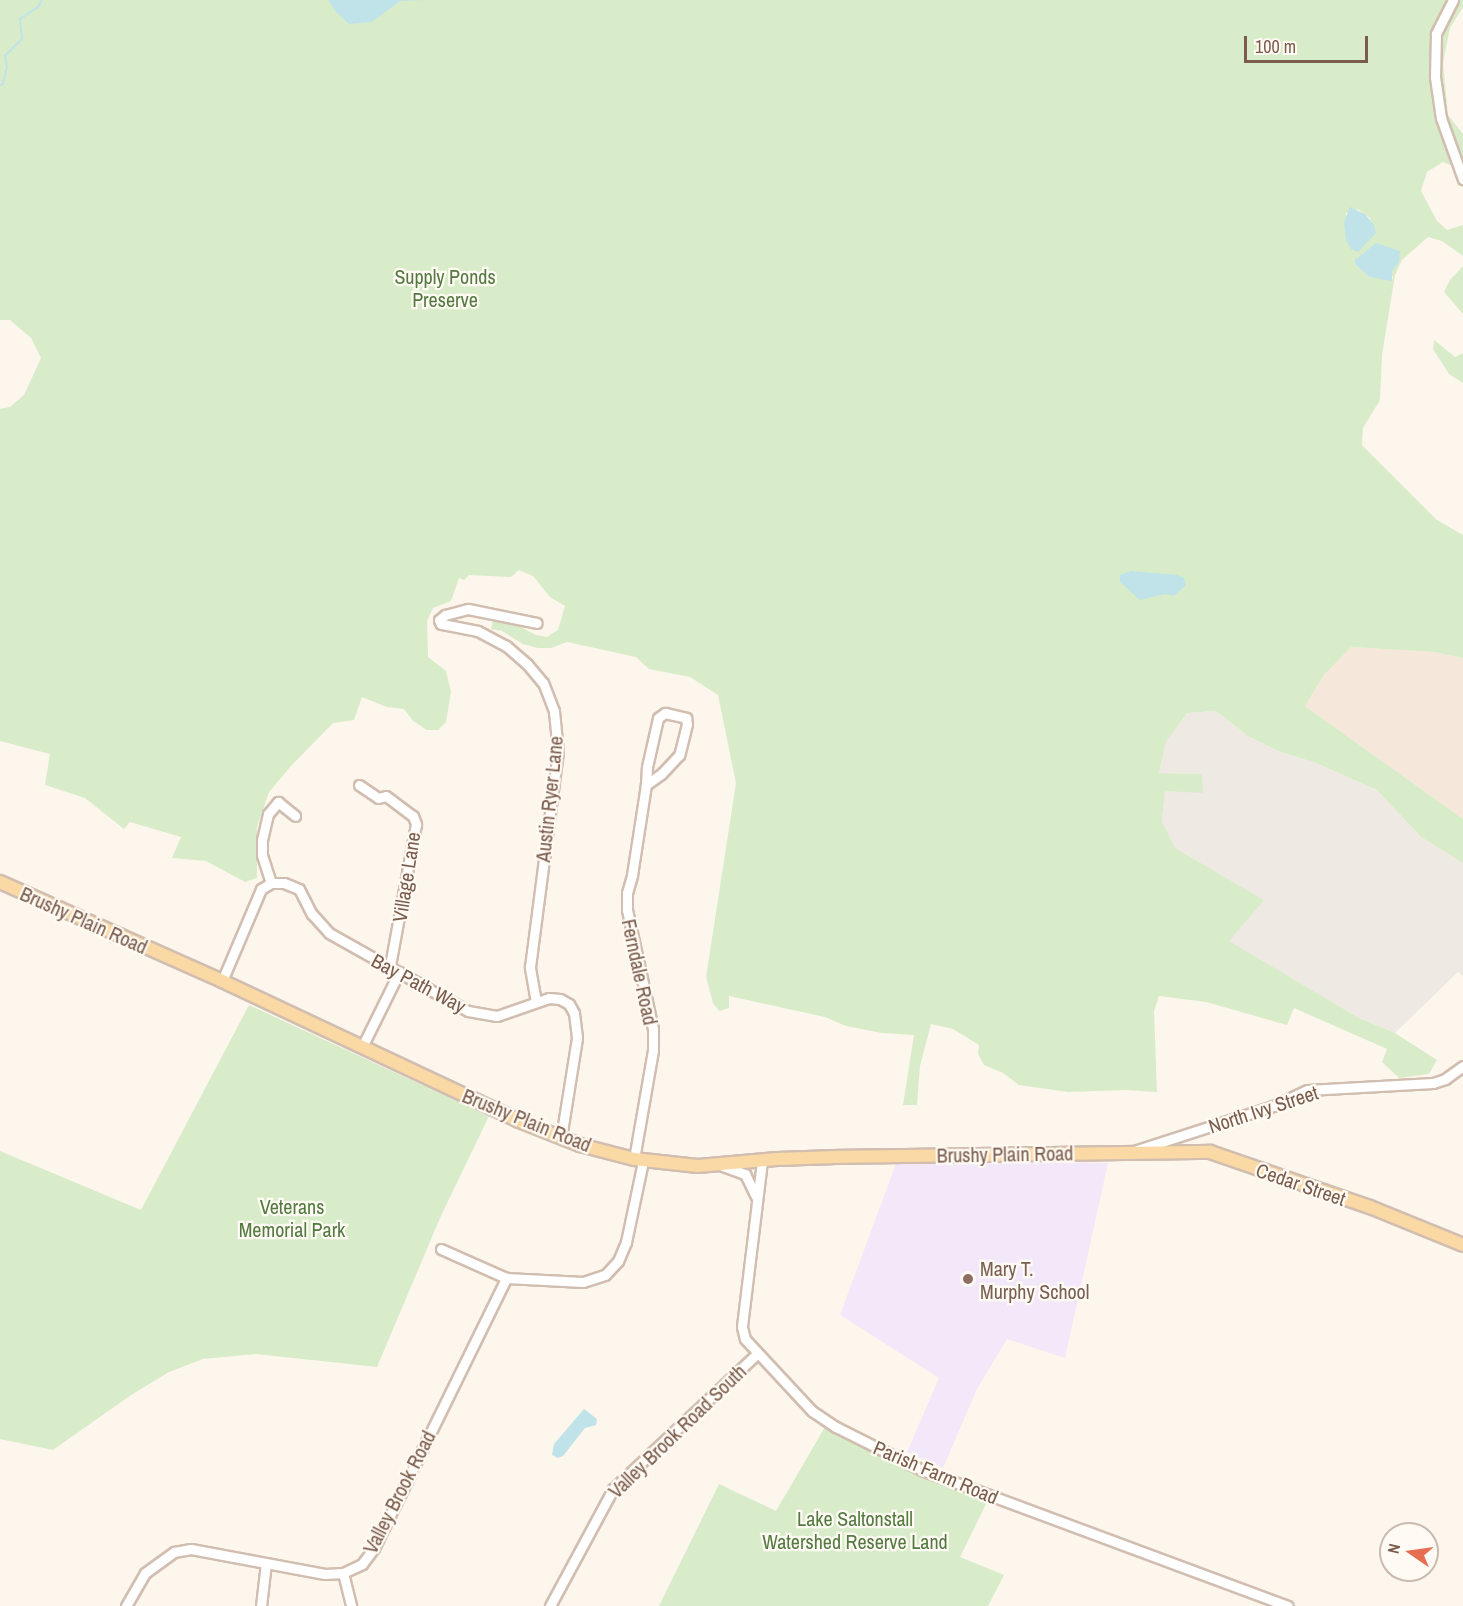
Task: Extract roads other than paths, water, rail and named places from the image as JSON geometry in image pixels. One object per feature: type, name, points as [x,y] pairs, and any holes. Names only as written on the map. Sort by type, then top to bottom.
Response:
[{"type":"main road","name":"Brushy Plain Road","points":[[0,882],[222,981],[561,1138],[639,1160],[681,1166],[762,1161],[1133,1152]]},
{"type":"main road","name":"Cedar Street","points":[[1133,1152],[1210,1152],[1370,1208],[1463,1245]]},
{"type":"street","points":[[1453,0],[1436,34],[1435,77],[1443,127],[1463,179]]},
{"type":"street","name":"Austin Ryer Lane","points":[[536,1002],[530,967],[558,752],[554,711],[543,683],[527,664],[506,646],[478,631],[441,624],[439,620],[445,615],[468,609],[537,623]]},
{"type":"street","name":"Ferndale Road","points":[[506,1278],[583,1282],[605,1275],[618,1261],[626,1242],[653,1050],[653,1029],[627,910],[627,893],[632,875],[646,785],[658,718],[665,713],[686,718],[687,724],[679,755],[661,774],[646,785]]},
{"type":"street","name":"Village Lane","points":[[359,785],[378,798],[386,796],[413,816],[416,824],[390,966]]},
{"type":"street","points":[[222,981],[253,903],[261,889],[271,883],[262,855],[262,840],[268,814],[278,802],[295,816]]},
{"type":"street","name":"Bay Path Way","points":[[271,883],[284,883],[299,889],[312,914],[329,933],[352,948],[390,966],[468,1011],[497,1016],[549,998],[560,999],[569,1004],[576,1022],[575,1058],[561,1138]]},
{"type":"street","points":[[362,1047],[399,972]]},
{"type":"street","name":"North Ivy Street","points":[[1133,1152],[1273,1106],[1308,1090],[1433,1083],[1445,1079],[1463,1066]]},
{"type":"street","name":"Parish Farm Road","points":[[762,1161],[742,1327],[745,1339],[757,1354],[812,1411],[836,1427],[922,1470],[1287,1606]]},
{"type":"street","points":[[718,1164],[745,1174],[755,1191],[758,1202]]},
{"type":"street","points":[[441,1249],[506,1278]]},
{"type":"street","name":"Valley Brook Road","points":[[343,1573],[362,1564],[374,1548],[506,1278]]},
{"type":"street","name":"Valley Brook Road South","points":[[550,1606],[613,1489],[757,1354]]},
{"type":"street","points":[[126,1606],[145,1573],[158,1561],[174,1552],[191,1549],[325,1574],[343,1573],[351,1606]]},
{"type":"street","points":[[261,1606],[266,1563]]},
{"type":"water","points":[[328,0],[425,0],[400,1],[372,22],[349,24],[335,11]]},
{"type":"water","points":[[1350,207],[1365,214],[1374,225],[1376,233],[1358,252],[1351,249],[1346,240],[1344,222]]},
{"type":"water","points":[[1376,243],[1400,251],[1399,262],[1392,271],[1392,281],[1369,277],[1355,264],[1355,260]]},
{"type":"water","points":[[1131,571],[1177,575],[1184,578],[1186,585],[1174,596],[1165,594],[1140,600],[1120,582],[1120,575]]},
{"type":"water","points":[[584,1409],[597,1419],[596,1425],[585,1428],[563,1456],[558,1458],[552,1455],[554,1444]]},
{"type":"waterway","points":[[0,85],[3,84],[7,67],[5,56],[22,39],[20,19],[38,7],[42,0]]},
{"type":"place","name":"Mary T. Murphy School","points":[[968,1279]]},
{"type":"park label","name":"Supply Ponds Preserve","points":[[445,288]]},
{"type":"park label","name":"Veterans Memorial Park","points":[[292,1218]]},
{"type":"park label","name":"Lake Saltonstall Watershed Reserve Land","points":[[855,1530]]}]
